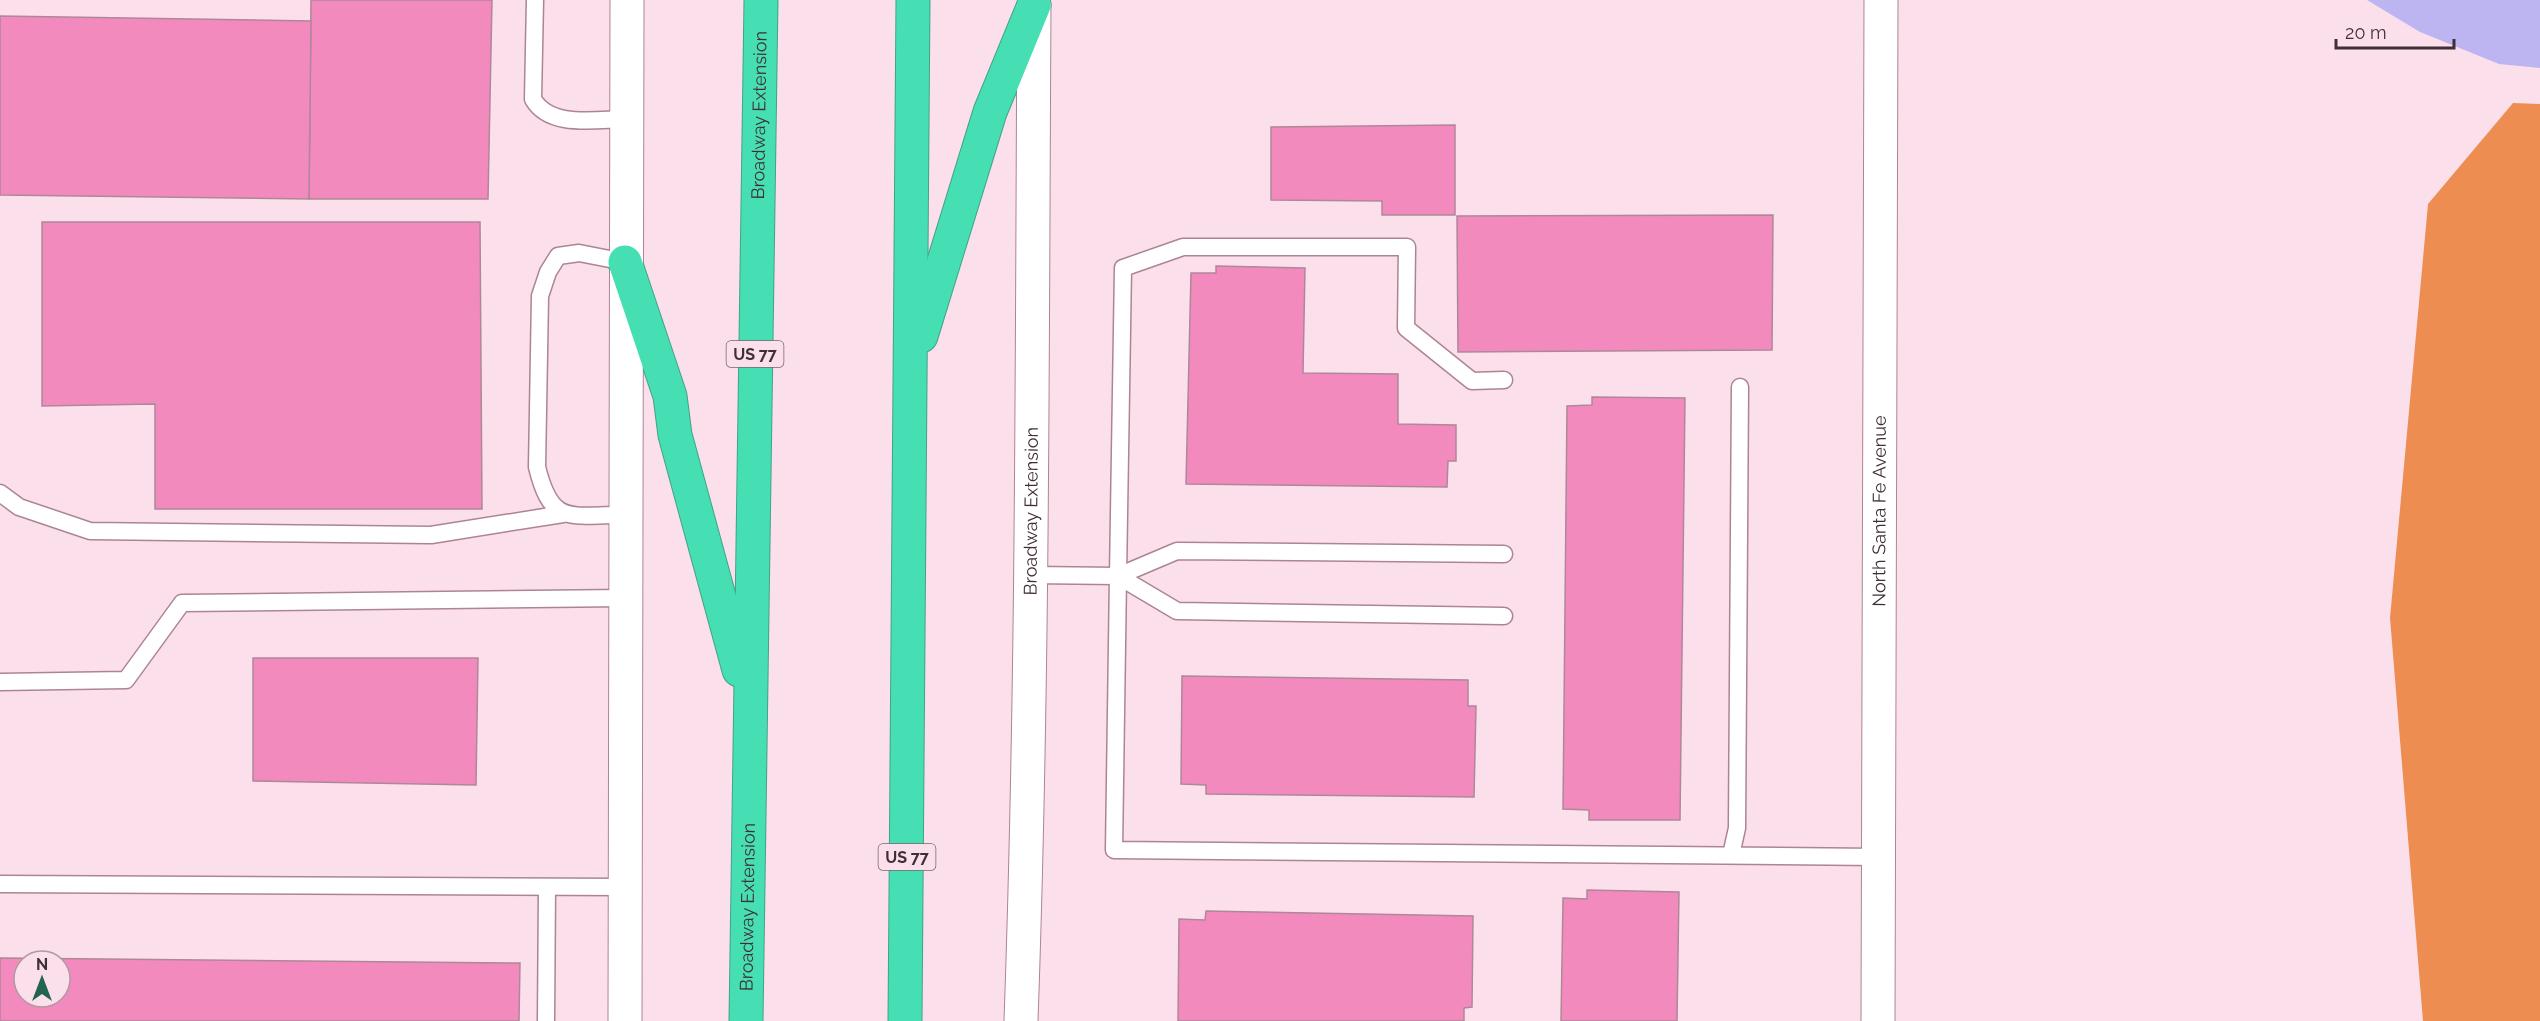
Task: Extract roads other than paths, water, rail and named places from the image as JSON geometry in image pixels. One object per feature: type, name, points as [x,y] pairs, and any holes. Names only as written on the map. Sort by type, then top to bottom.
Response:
[{"type":"highway","name":"Broadway Extension","points":[[746,1021],[761,0]]},
{"type":"highway","name":"US 77","points":[[906,1021],[913,0]]},
{"type":"highway","points":[[911,370],[990,112],[1034,2]]},
{"type":"highway","points":[[625,262],[670,396],[675,435],[749,708]]},
{"type":"main road","points":[[625,1021],[627,0]]},
{"type":"main road","name":"North Santa Fe Avenue","points":[[1878,1021],[1881,0]]},
{"type":"main road","name":"Broadway Extension","points":[[1021,1021],[1027,852],[1031,575],[1034,2]]},
{"type":"lane","points":[[535,0],[533,99],[539,108],[548,116],[573,120],[627,119]]},
{"type":"lane","points":[[1504,380],[1472,381],[1406,328],[1407,247],[1183,247],[1123,268],[1114,850],[1878,857]]},
{"type":"lane","points":[[563,514],[551,506],[542,488],[537,467],[540,296],[548,272],[558,256],[579,253],[625,262]]},
{"type":"lane","points":[[1731,855],[1737,828],[1740,387]]},
{"type":"lane","points":[[0,493],[19,507],[90,531],[431,535],[563,514],[625,515]]},
{"type":"lane","points":[[1031,575],[1118,576],[1177,551],[1504,554]]},
{"type":"lane","points":[[1118,576],[1177,611],[1504,616]]},
{"type":"lane","points":[[0,682],[126,680],[182,603],[625,598]]},
{"type":"lane","points":[[0,884],[625,887]]},
{"type":"lane","points":[[546,1021],[547,888]]}]
